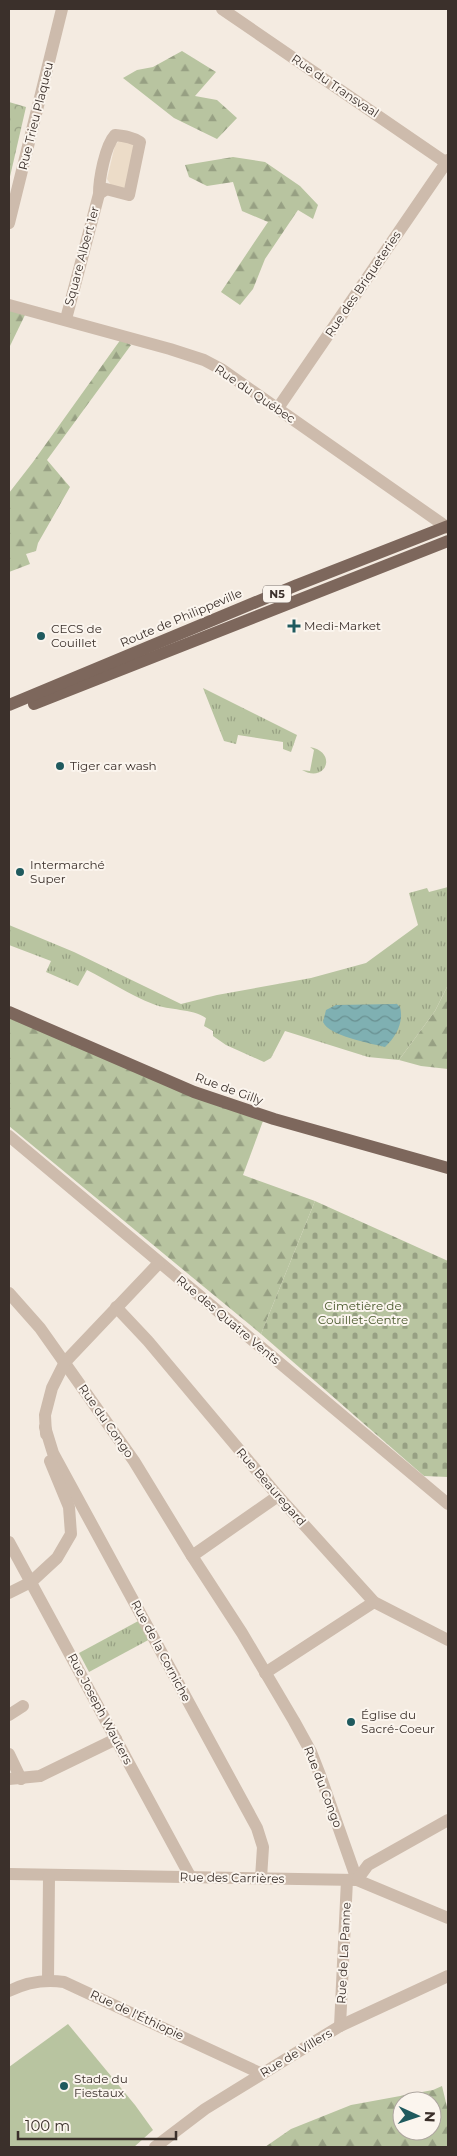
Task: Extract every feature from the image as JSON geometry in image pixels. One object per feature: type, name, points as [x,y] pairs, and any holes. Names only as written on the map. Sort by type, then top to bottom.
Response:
[{"type":"main road","name":"Route de Philippeville","points":[[9,705],[297,585],[448,527]]},
{"type":"main road","name":"Route de Philippeville","points":[[9,714],[448,541]]},
{"type":"main road","name":"Rue de Gilly","points":[[9,1012],[194,1092],[274,1119],[448,1168]]},
{"type":"street","name":"Rue Trieu Plaqueu","points":[[9,223],[63,9]]},
{"type":"street","name":"Rue du Transvaal","points":[[222,9],[448,162]]},
{"type":"street","name":"Square Albert 1er","points":[[66,319],[99,194],[107,149],[111,139],[115,135],[133,138],[140,142],[128,195],[106,189],[99,194]]},
{"type":"street","name":"Rue des Briqueteries","points":[[278,408],[448,162]]},
{"type":"street","name":"Rue du Québec","points":[[9,305],[66,319],[204,360],[221,369],[278,408],[448,527]]},
{"type":"street","name":"Rue des Quatre Vents","points":[[9,1136],[448,1504]]},
{"type":"street","points":[[9,1593],[31,1582],[57,1558],[71,1534],[69,1507],[50,1464],[44,1427],[52,1388],[64,1362],[159,1263]]},
{"type":"street","name":"Rue du Congo","points":[[9,1293],[40,1328],[134,1460],[192,1556],[242,1633],[311,1752],[352,1880]]},
{"type":"street","name":"Rue Beauregard","points":[[116,1307],[148,1341],[278,1496],[374,1602],[448,1640]]},
{"type":"street","name":"Rue de la Corniche","points":[[44,1427],[53,1453],[257,1828],[263,1847],[261,1878]]},
{"type":"street","points":[[192,1556],[278,1496]]},
{"type":"street","name":"Rue Joseph Wauters","points":[[9,1542],[190,1876]]},
{"type":"street","points":[[265,1673],[374,1602]]},
{"type":"street","points":[[9,1714],[23,1706]]},
{"type":"street","points":[[9,1754],[15,1779],[47,1774],[116,1739]]},
{"type":"street","points":[[352,1880],[368,1865],[448,1820]]},
{"type":"street","name":"Rue des Carrières","points":[[9,1874],[352,1880],[448,1918]]},
{"type":"street","points":[[48,1980],[49,1876]]},
{"type":"street","name":"Rue de La Panne","points":[[340,2026],[352,1880]]},
{"type":"street","name":"Rue de Villers","points":[[155,2147],[205,2108],[340,2026],[448,1976]]},
{"type":"street","name":"Rue de l'Éthiopie","points":[[9,1992],[22,1984],[48,1980],[64,1982],[262,2074]]},
{"type":"green space","points":[[182,51],[216,72],[195,96],[217,100],[237,118],[217,139],[174,118],[123,78],[137,70],[153,67]]},
{"type":"green space","points":[[9,102],[26,107],[9,181]]},
{"type":"green space","points":[[233,157],[265,162],[300,186],[318,205],[313,219],[298,210],[265,259],[253,289],[240,305],[221,292],[268,222],[242,211],[233,182],[207,186],[189,177],[185,165]]},
{"type":"green space","points":[[9,308],[25,315],[9,348]]},
{"type":"green space","points":[[121,339],[131,345],[47,460],[70,487],[38,543],[36,551],[26,554],[30,564],[9,572],[9,493]]},
{"type":"green space","points":[[203,688],[297,735],[291,752],[283,749],[283,742],[238,735],[236,744],[224,741]]},
{"type":"green space","points":[[310,747],[319,750],[326,760],[326,766],[317,773],[302,770],[310,771],[314,750]]},
{"type":"green space","points":[[448,887],[448,985],[435,1011],[399,1060],[368,1057],[285,1031],[271,1058],[264,1062],[226,1045],[213,1036],[213,1031],[204,1026],[206,1018],[200,1015],[153,1004],[87,970],[78,986],[46,972],[51,961],[9,945],[9,925],[74,952],[181,1004],[217,995],[311,978],[366,963],[418,925],[409,893],[427,888],[429,892]]},
{"type":"green space","points":[[448,985],[448,1069],[421,1066],[399,1060],[435,1011]]},
{"type":"green space","points":[[9,1018],[263,1121],[243,1175],[315,1201],[261,1334],[9,1126]]},
{"type":"green space","name":"Cimetière de Couillet-Centre","points":[[315,1201],[448,1261],[448,1477],[424,1476],[261,1334]]},
{"type":"green space","points":[[142,1619],[152,1638],[89,1672],[79,1653]]},
{"type":"green space","name":"Stade du Fiestaux","points":[[68,2024],[135,2105],[153,2130],[134,2147],[9,2147],[9,2067]]},
{"type":"green space","points":[[442,2086],[448,2111],[448,2147],[265,2147],[291,2129],[351,2105],[392,2098],[392,2141],[442,2141],[442,2091],[428,2091]]},
{"type":"shaded area","points":[[120,140],[130,142],[136,147],[127,186],[122,189],[111,185],[107,179],[115,145]]},
{"type":"water","points":[[397,1004],[400,1007],[401,1013],[400,1024],[393,1039],[385,1047],[341,1035],[327,1027],[323,1022],[326,1010],[336,1005]]},
{"type":"place","name":"Medi-Market","points":[[294,626]]},
{"type":"place","name":"CECS de Couillet","points":[[41,636]]},
{"type":"place","name":"Tiger car wash","points":[[60,766]]},
{"type":"place","name":"Intermarché Super","points":[[20,872]]},
{"type":"place","name":"Église du Sacré-Coeur","points":[[351,1722]]},
{"type":"place","name":"Stade du Fiestaux","points":[[64,2086]]}]
